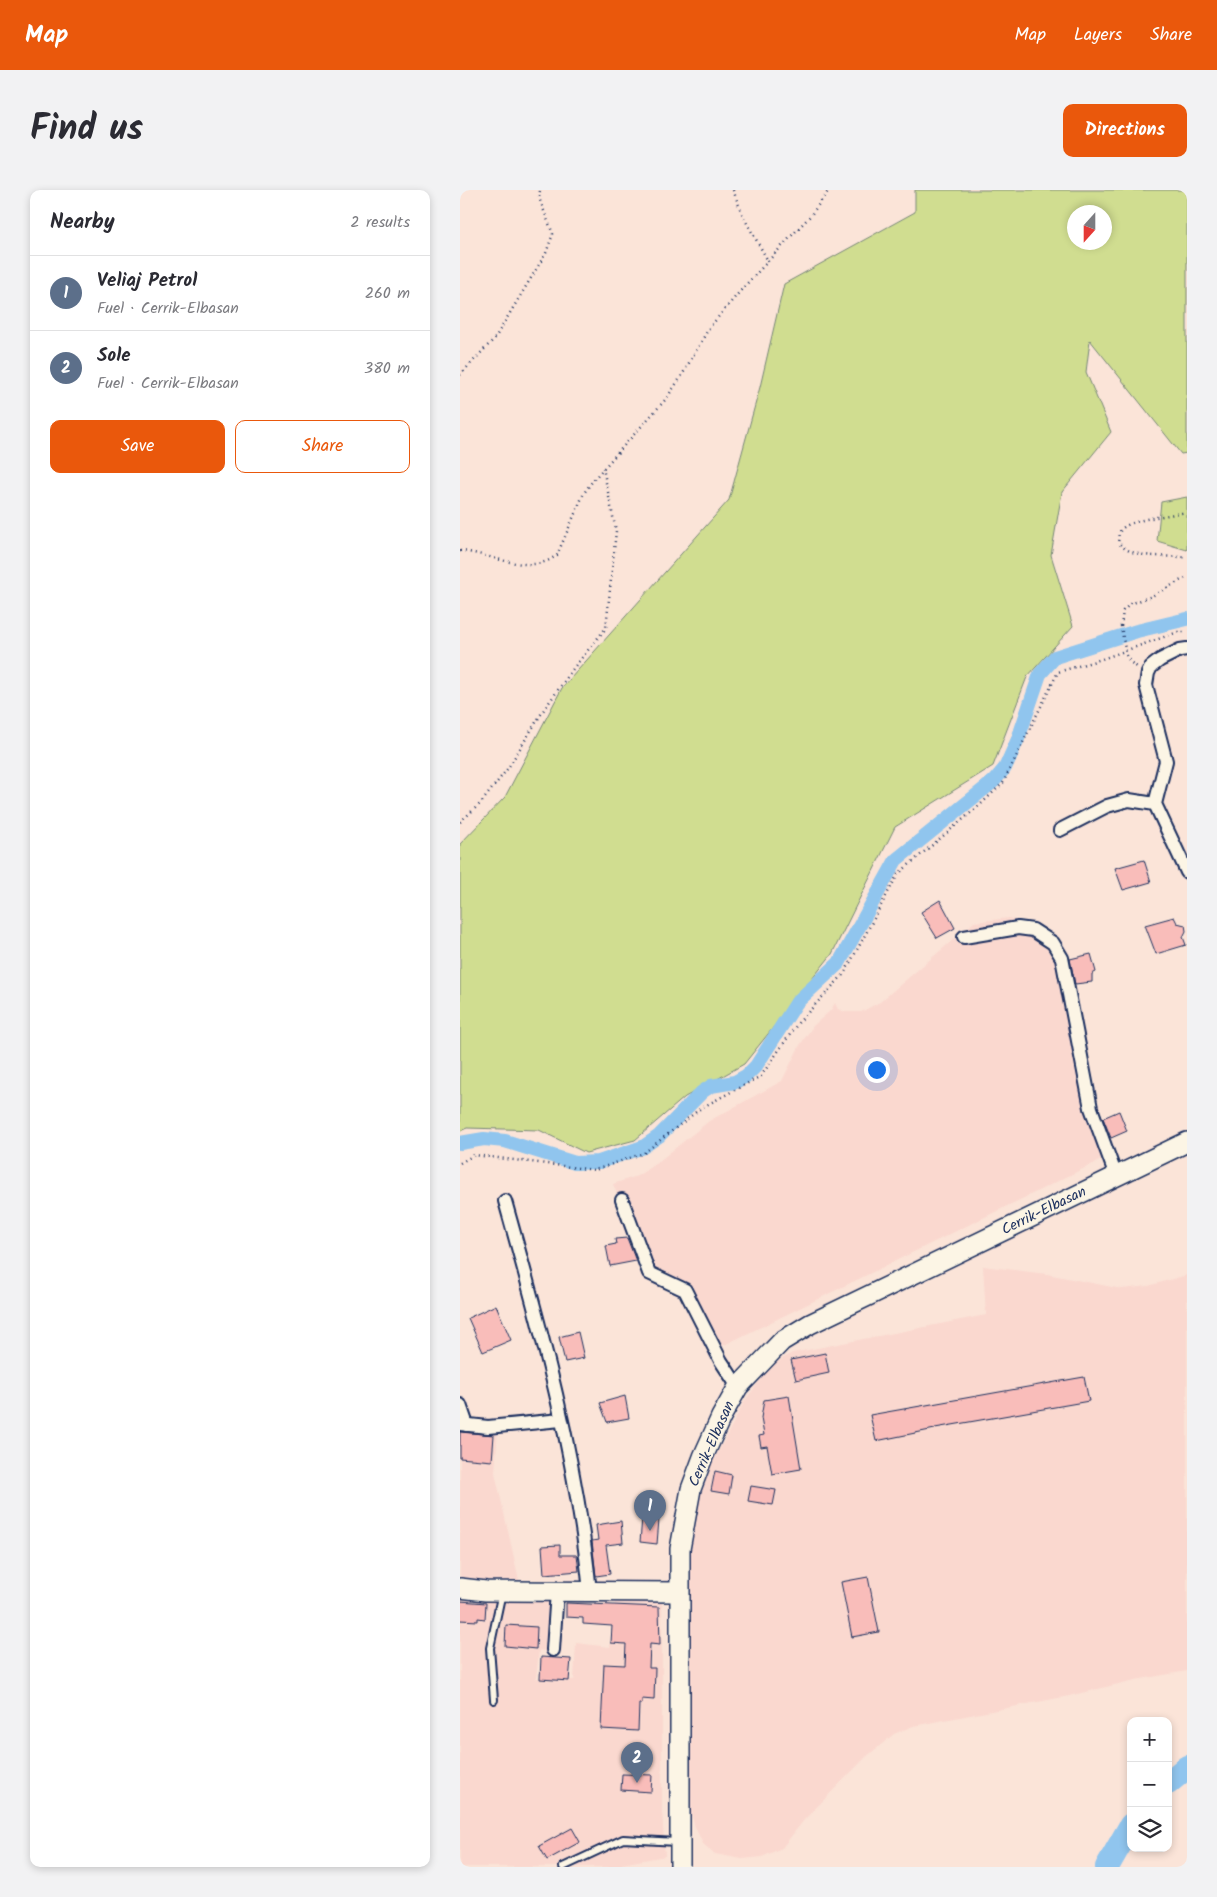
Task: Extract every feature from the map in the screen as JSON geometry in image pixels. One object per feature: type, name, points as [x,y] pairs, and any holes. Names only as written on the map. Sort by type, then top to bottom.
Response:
[{"type":"main road","name":"Cerrik-Elbasan","points":[[680,1867],[680,1549],[691,1489],[721,1417],[738,1387],[782,1341],[810,1324],[1187,1142]]},
{"type":"main road","points":[[460,1588],[502,1591],[679,1592]]},
{"type":"street","points":[[1187,649],[1180,650],[1160,660],[1148,673],[1146,684],[1166,761],[1155,804],[1187,872]]},
{"type":"street","points":[[1060,830],[1107,806],[1129,800],[1155,804]]},
{"type":"street","points":[[964,937],[1018,928],[1033,930],[1053,943],[1062,958],[1091,1108],[1116,1176]]},
{"type":"street","points":[[622,1200],[649,1273],[685,1290],[721,1361],[738,1387]]},
{"type":"street","points":[[505,1201],[538,1316],[584,1534],[590,1592]]},
{"type":"street","points":[[460,1405],[463,1425],[488,1427],[560,1420]]},
{"type":"street","points":[[553,1650],[557,1591]]},
{"type":"lane","points":[[494,1700],[490,1648],[502,1591]]},
{"type":"lane","points":[[563,1867],[622,1839],[681,1842]]},
{"type":"path","points":[[460,375],[495,338],[546,253],[553,234],[539,198],[540,190]]},
{"type":"path","points":[[733,190],[743,216],[768,261]]},
{"type":"path","points":[[460,551],[483,554],[527,565],[540,565],[550,561],[557,555],[584,493],[603,468],[666,399],[709,328],[811,215],[829,190]]},
{"type":"path","points":[[460,822],[482,803],[508,768],[543,711],[575,666],[606,628],[616,531],[603,468]]},
{"type":"path","points":[[1187,512],[1142,520],[1124,526],[1119,532],[1118,542],[1123,548],[1133,553],[1187,558]]},
{"type":"path","points":[[1126,655],[1121,626],[1123,611],[1130,604],[1152,596],[1187,577]]},
{"type":"path","points":[[460,1164],[474,1155],[595,1170],[644,1154],[701,1108],[762,1076],[798,1023],[844,974],[898,874],[980,805],[1002,783],[1058,672],[1102,659],[1178,632],[1187,632]]},
{"type":"shaded area","points":[[1009,918],[1034,927],[1058,955],[1109,1156],[708,1353],[686,1303],[673,1289],[649,1277],[613,1184],[637,1176],[653,1166],[709,1121],[782,1081],[800,1045],[813,1026],[831,1010],[835,1003],[838,1009],[845,1012],[861,1012],[880,1002],[974,922]]},
{"type":"shaded area","points":[[983,1266],[1047,1274],[1122,1289],[1148,1286],[1187,1275],[1187,1671],[913,1726],[894,1734],[866,1757],[804,1820],[782,1848],[762,1857],[742,1859],[715,1854],[703,1844],[695,1827],[687,1801],[689,1775],[691,1548],[699,1497],[711,1466],[745,1400],[775,1363],[792,1353],[986,1315]]},
{"type":"shaded area","points":[[460,1425],[498,1428],[495,1473],[519,1580],[484,1580],[460,1577]]},
{"type":"shaded area","points":[[460,1594],[549,1597],[545,1651],[539,1650],[536,1678],[574,1680],[576,1643],[610,1647],[615,1601],[662,1603],[662,1810],[665,1856],[622,1864],[622,1867],[460,1867]]},
{"type":"green space","points":[[915,190],[1187,190],[1187,453],[1181,454],[1090,340],[1086,372],[1111,432],[1062,492],[1051,555],[1073,626],[1027,677],[993,766],[895,827],[832,954],[744,1064],[685,1097],[635,1140],[586,1153],[539,1130],[467,1128],[460,1131],[460,844],[505,797],[562,688],[729,500],[760,387],[784,284],[915,212]]},
{"type":"green space","points":[[1187,497],[1187,550],[1157,541],[1161,502]]},
{"type":"building","points":[[1144,860],[1151,882],[1123,890],[1115,868]]},
{"type":"building","points":[[940,900],[955,928],[937,938],[921,912]]},
{"type":"building","points":[[1174,917],[1177,923],[1185,925],[1186,931],[1183,937],[1186,945],[1156,954],[1145,925]]},
{"type":"building","points":[[1091,954],[1096,972],[1092,974],[1092,982],[1075,984],[1070,959]]},
{"type":"building","points":[[1119,1111],[1127,1131],[1111,1138],[1103,1118]]},
{"type":"building","points":[[627,1238],[636,1261],[610,1266],[606,1246],[616,1244],[615,1239]]},
{"type":"building","points":[[496,1305],[511,1340],[483,1352],[468,1318]]},
{"type":"building","points":[[578,1332],[584,1358],[565,1362],[559,1337]]},
{"type":"building","points":[[825,1353],[829,1373],[796,1380],[791,1360]]},
{"type":"building","points":[[1084,1377],[1089,1401],[935,1428],[876,1441],[870,1415]]},
{"type":"building","points":[[625,1396],[629,1418],[607,1422],[600,1403]]},
{"type":"building","points":[[789,1396],[801,1469],[772,1474],[767,1446],[761,1447],[759,1436],[764,1435],[761,1418],[764,1400]]},
{"type":"building","points":[[460,1432],[494,1435],[492,1461],[460,1458]]},
{"type":"building","points":[[715,1471],[732,1475],[729,1494],[711,1491]]},
{"type":"building","points":[[751,1486],[776,1490],[773,1505],[748,1501]]},
{"type":"building","points":[[642,1518],[659,1519],[657,1544],[640,1542]]},
{"type":"building","points":[[621,1521],[623,1543],[606,1545],[610,1574],[596,1576],[592,1541],[598,1540],[596,1525]]},
{"type":"building","points":[[560,1545],[560,1555],[577,1555],[579,1571],[544,1574],[542,1546]]},
{"type":"building","points":[[868,1577],[879,1632],[852,1637],[841,1582]]},
{"type":"building","points":[[460,1601],[486,1603],[485,1619],[478,1618],[478,1621],[460,1620]]},
{"type":"building","points":[[566,1603],[659,1607],[660,1645],[650,1644],[649,1668],[655,1668],[654,1700],[642,1699],[642,1704],[639,1704],[638,1731],[601,1729],[604,1664],[625,1665],[626,1644],[611,1643],[612,1626],[583,1624],[583,1618],[566,1617]]},
{"type":"building","points":[[506,1625],[537,1627],[536,1649],[505,1646]]},
{"type":"building","points":[[541,1657],[571,1659],[569,1681],[540,1679]]},
{"type":"building","points":[[622,1774],[652,1775],[651,1792],[621,1790]]},
{"type":"building","points":[[572,1828],[580,1842],[547,1860],[539,1846]]},
{"type":"waterway","points":[[460,1143],[484,1139],[505,1141],[575,1163],[599,1162],[643,1147],[659,1136],[702,1092],[711,1086],[735,1082],[746,1076],[756,1066],[797,1002],[839,963],[896,860],[994,781],[1005,768],[1018,739],[1040,674],[1055,657],[1137,631],[1187,619]]},
{"type":"waterway","points":[[1172,1780],[1187,1767]]},
{"type":"waterway","points":[[1107,1867],[1127,1832]]},
{"type":"place","name":"Veliaj Petrol","points":[[650,1531]]},
{"type":"place","name":"Sole","points":[[637,1783]]}]
